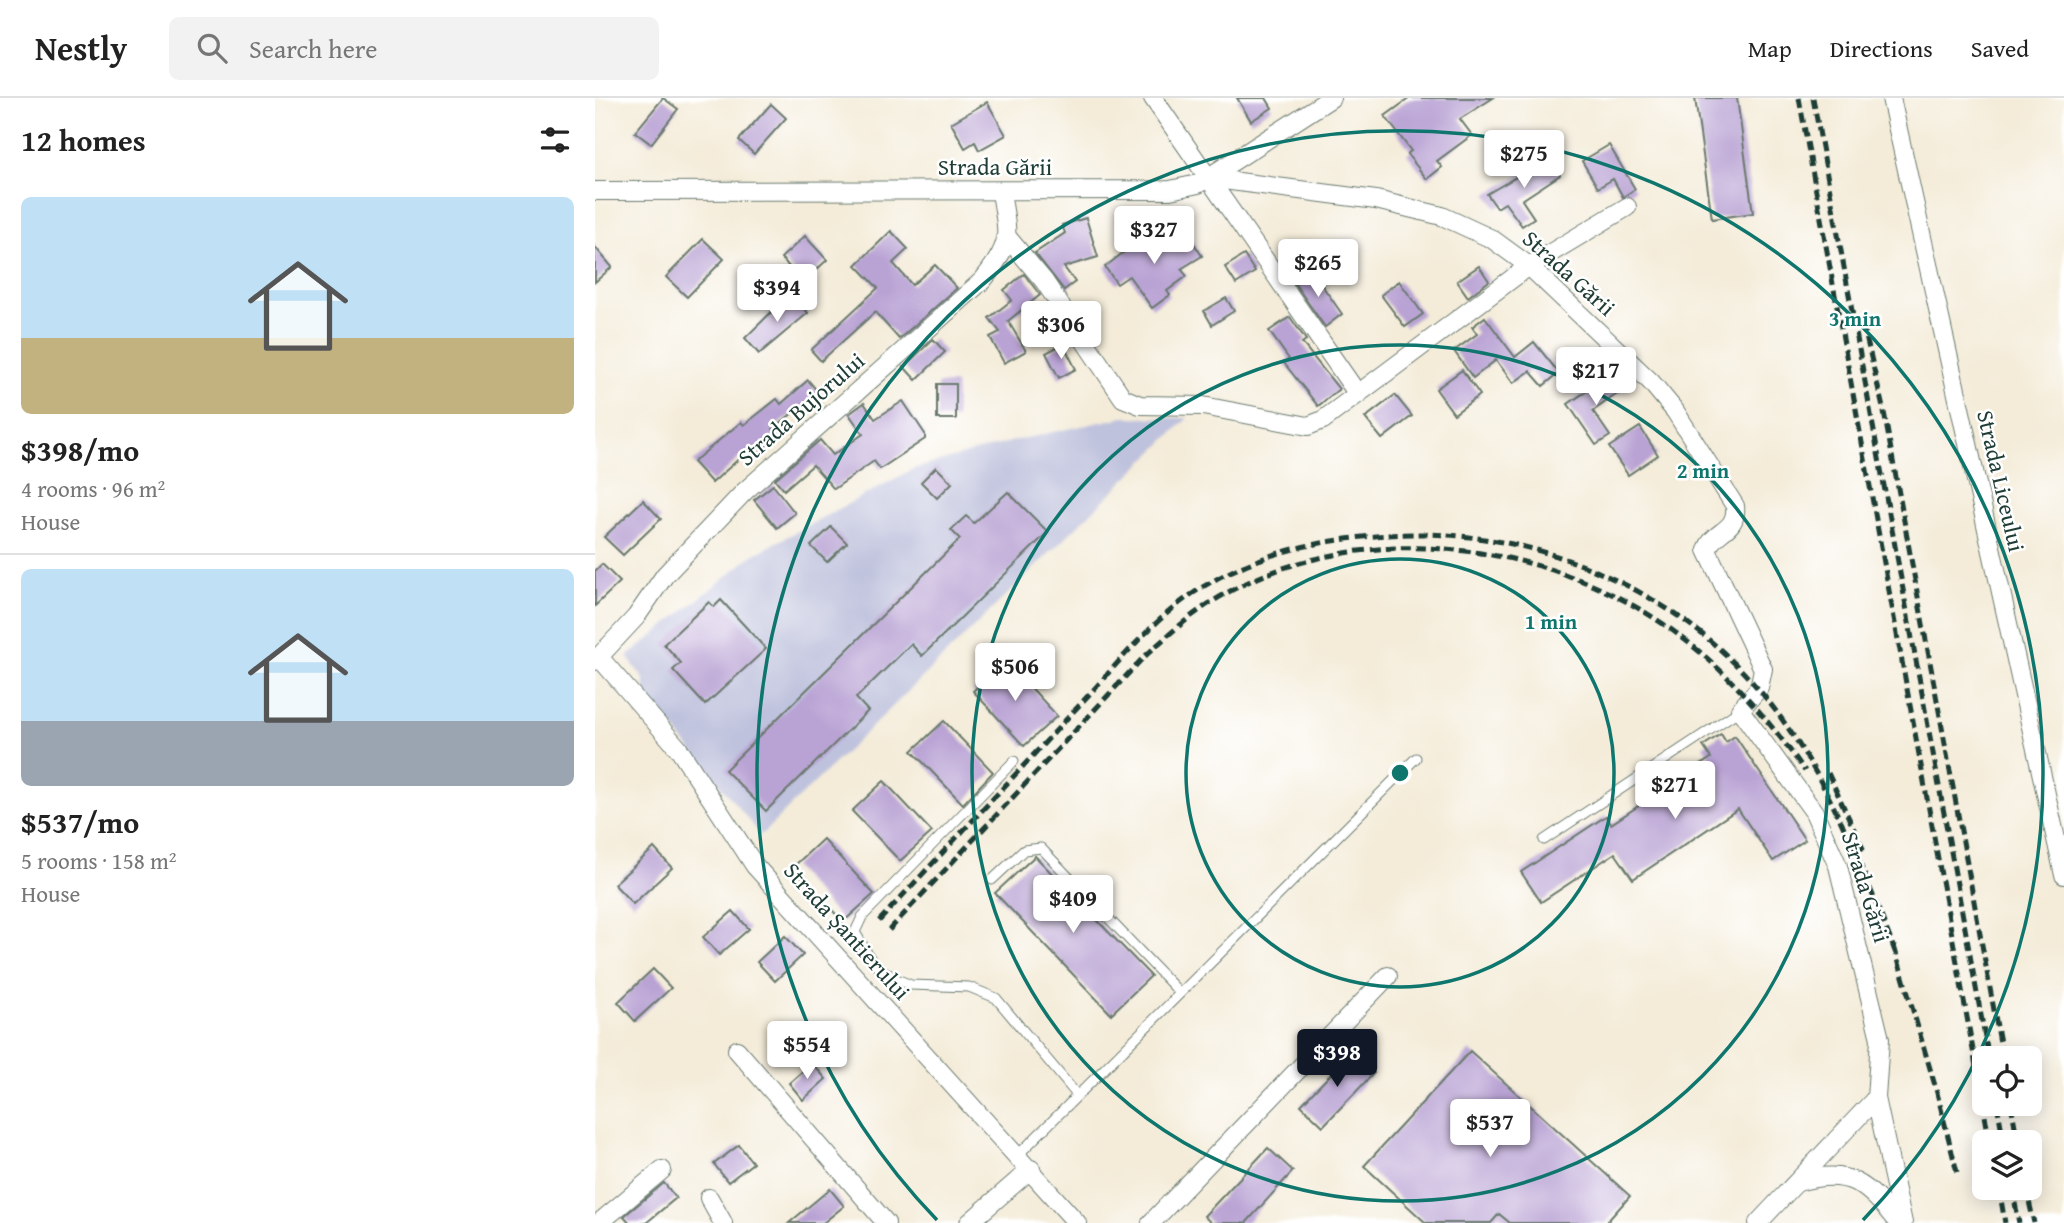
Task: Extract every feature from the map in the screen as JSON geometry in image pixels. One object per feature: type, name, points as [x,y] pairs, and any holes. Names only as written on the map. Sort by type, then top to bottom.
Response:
[{"type":"street","points":[[1153,98],[1357,393]]},
{"type":"street","points":[[1207,178],[1331,98]]},
{"type":"street","name":"Strada Liceului","points":[[1891,98],[2064,875]]},
{"type":"street","name":"Strada Gării","points":[[595,191],[1161,191],[1198,184],[1207,178],[1408,206],[1467,226],[1492,239],[1529,266],[1651,382],[1675,411],[1733,501],[1735,520],[1728,530],[1712,540],[1707,550],[1763,669],[1759,688],[1740,710],[1814,812],[1838,866],[1880,1039],[1876,1098],[1901,1223]]},
{"type":"street","points":[[1001,192],[1008,238],[1044,281],[1117,392],[1131,402],[1203,406],[1308,426],[1324,420],[1529,266],[1627,207]]},
{"type":"street","name":"Strada Bujorului","points":[[597,659],[636,617],[665,575],[745,491],[983,280],[1001,257],[1008,238]]},
{"type":"street","name":"Strada Șantierului","points":[[597,659],[678,748],[755,866],[1077,1223]]},
{"type":"street","points":[[1151,1223],[1388,976]]},
{"type":"street","points":[[737,1050],[886,1223]]},
{"type":"street","points":[[1758,1223],[1876,1098]]},
{"type":"street","points":[[969,1223],[1031,1169]]},
{"type":"street","points":[[599,1223],[662,1170]]},
{"type":"street","points":[[1798,1182],[1835,1176],[1851,1179],[1871,1190],[1901,1223]]},
{"type":"street","points":[[709,1198],[723,1223]]},
{"type":"lane","points":[[1544,840],[1740,710]]},
{"type":"lane","points":[[1018,1155],[1416,758]]},
{"type":"lane","points":[[1014,761],[862,917],[855,932],[873,963],[894,978],[911,985],[969,987],[996,998],[1077,1096]]},
{"type":"lane","points":[[992,880],[1024,850],[1041,848],[1180,993]]},
{"type":"shaded area","points":[[1123,417],[1188,418],[761,835],[645,694],[644,679],[627,657],[753,555],[913,469],[1017,440]]},
{"type":"building","points":[[663,98],[678,109],[651,144],[635,132]]},
{"type":"building","points":[[1237,98],[1266,98],[1272,108],[1251,121]]},
{"type":"building","points":[[1410,98],[1493,98],[1460,119],[1472,135],[1437,161],[1442,167],[1427,179],[1407,154],[1411,151],[1385,116]]},
{"type":"building","points":[[1695,98],[1737,98],[1753,213],[1712,219]]},
{"type":"building","points":[[987,102],[1006,135],[979,150],[975,142],[965,148],[951,123]]},
{"type":"building","points":[[771,104],[786,118],[754,154],[739,140]]},
{"type":"building","points":[[1609,145],[1635,189],[1623,197],[1613,179],[1598,188],[1582,161]]},
{"type":"building","points":[[1549,158],[1560,175],[1522,200],[1534,218],[1522,226],[1505,203],[1497,208],[1487,194]]},
{"type":"building","points":[[1086,218],[1098,257],[1064,267],[1075,282],[1064,290],[1035,253],[1065,233],[1062,225]]},
{"type":"building","points":[[1152,230],[1166,248],[1188,234],[1202,256],[1181,269],[1187,276],[1167,291],[1170,295],[1152,308],[1129,276],[1117,284],[1105,267]]},
{"type":"building","points":[[891,231],[908,249],[893,263],[912,285],[935,265],[957,288],[899,339],[875,312],[821,361],[811,350],[878,288],[856,265]]},
{"type":"building","points":[[805,236],[827,260],[803,282],[781,258]]},
{"type":"building","points":[[703,239],[724,259],[687,297],[666,277]]},
{"type":"building","points":[[595,247],[612,267],[595,282]]},
{"type":"building","points":[[1244,255],[1255,272],[1236,284],[1225,267]]},
{"type":"building","points":[[1479,266],[1489,281],[1468,297],[1457,281]]},
{"type":"building","points":[[1312,271],[1342,314],[1325,327],[1295,284]]},
{"type":"building","points":[[1024,274],[1040,295],[1008,321],[1026,351],[1004,363],[990,337],[1000,332],[989,318],[1012,300],[1004,290]]},
{"type":"building","points":[[1399,281],[1423,314],[1405,327],[1381,295]]},
{"type":"building","points":[[791,293],[808,313],[759,354],[745,338]]},
{"type":"building","points":[[1226,298],[1234,311],[1212,325],[1204,311]]},
{"type":"building","points":[[1290,317],[1306,340],[1302,343],[1339,389],[1318,406],[1284,363],[1289,359],[1269,331]]},
{"type":"building","points":[[1485,317],[1515,357],[1534,342],[1559,373],[1543,386],[1530,371],[1513,383],[1496,360],[1473,378],[1454,351],[1477,334],[1472,327]]},
{"type":"building","points":[[933,339],[945,352],[916,380],[904,367]]},
{"type":"building","points":[[1063,344],[1076,369],[1059,378],[1046,353]]},
{"type":"building","points":[[1462,370],[1480,395],[1454,414],[1436,389]]},
{"type":"building","points":[[1613,373],[1624,389],[1593,411],[1610,436],[1596,445],[1568,404]]},
{"type":"building","points":[[808,380],[823,398],[804,414],[799,408],[773,429],[779,436],[747,462],[742,456],[712,483],[693,462],[741,422],[744,425],[777,399],[781,404]]},
{"type":"building","points":[[937,384],[956,384],[956,419],[937,419]]},
{"type":"building","points":[[1395,395],[1412,416],[1382,439],[1365,418]]},
{"type":"building","points":[[903,401],[925,434],[925,439],[880,469],[874,461],[834,489],[813,465],[784,490],[775,479],[820,440],[833,455],[863,434],[849,414],[864,403],[875,419]]},
{"type":"building","points":[[1640,427],[1658,455],[1628,475],[1609,447]]},
{"type":"building","points":[[936,467],[952,483],[937,498],[921,482]]},
{"type":"building","points":[[773,485],[795,513],[777,528],[754,500]]},
{"type":"building","points":[[1008,492],[1048,532],[922,656],[911,644],[856,698],[868,711],[766,811],[725,770],[960,539],[951,530],[966,516],[974,523]]},
{"type":"building","points":[[643,500],[661,519],[623,555],[604,537]]},
{"type":"building","points":[[831,527],[847,543],[827,562],[811,546]]},
{"type":"building","points":[[602,564],[620,582],[595,606],[595,571]]},
{"type":"building","points":[[721,600],[766,649],[705,705],[673,670],[681,663],[664,644],[709,602],[714,607]]},
{"type":"building","points":[[1006,660],[1057,716],[1024,746],[973,691]]},
{"type":"building","points":[[944,721],[993,772],[963,804],[912,751]]},
{"type":"building","points":[[1721,734],[1726,742],[1735,736],[1805,840],[1773,861],[1738,809],[1633,879],[1615,853],[1541,902],[1521,872],[1606,816],[1611,824],[1711,758],[1703,746]]},
{"type":"building","points":[[884,781],[932,832],[900,861],[852,811]]},
{"type":"building","points":[[823,839],[874,894],[843,922],[793,867]]},
{"type":"building","points":[[654,848],[672,868],[633,904],[614,884]]},
{"type":"building","points":[[1035,856],[1151,976],[1111,1014],[995,893]]},
{"type":"building","points":[[733,911],[749,929],[719,955],[703,937]]},
{"type":"building","points":[[785,936],[803,955],[775,981],[757,962]]},
{"type":"building","points":[[653,969],[671,988],[635,1021],[618,1002]]},
{"type":"building","points":[[1470,1051],[1630,1196],[1606,1223],[1510,1223],[1499,1214],[1491,1223],[1426,1223],[1364,1166]]},
{"type":"building","points":[[1352,1052],[1374,1073],[1323,1126],[1301,1105]]},
{"type":"building","points":[[812,1063],[826,1079],[803,1100],[789,1083]]},
{"type":"building","points":[[739,1145],[753,1163],[728,1182],[714,1164]]},
{"type":"building","points":[[1268,1148],[1293,1171],[1246,1223],[1211,1223],[1204,1216]]},
{"type":"building","points":[[664,1183],[676,1198],[646,1223],[630,1223],[624,1216]]},
{"type":"building","points":[[830,1189],[844,1206],[823,1223],[789,1223]]},
{"type":"railway","points":[[1799,98],[1988,1130]]},
{"type":"railway","points":[[1813,98],[1987,1046]]},
{"type":"railway","points":[[1863,324],[1884,412],[2001,1046]]},
{"type":"railway","points":[[879,921],[1130,649],[1161,619],[1195,592],[1245,565],[1299,548],[1384,535],[1437,534],[1512,544],[1584,566],[1665,608],[1715,645],[1756,686],[1791,733],[1821,783],[1848,837],[1896,954]]},
{"type":"railway","points":[[889,930],[1142,659],[1182,624],[1225,594],[1279,570],[1337,554],[1397,548],[1458,550],[1518,560],[1576,578],[1630,604],[1698,650],[1748,699],[1805,771]]},
{"type":"railway","points":[[1828,773],[1865,853]]},
{"type":"railway","points":[[1894,946],[1957,1172]]},
{"type":"railway","points":[[1999,1116],[2002,1130]]},
{"type":"railway","points":[[2013,1116],[2016,1130]]},
{"type":"railway","points":[[2001,1200],[2005,1223]]},
{"type":"railway","points":[[2014,1200],[2019,1223]]},
{"type":"railway","points":[[2029,1200],[2034,1223]]}]
